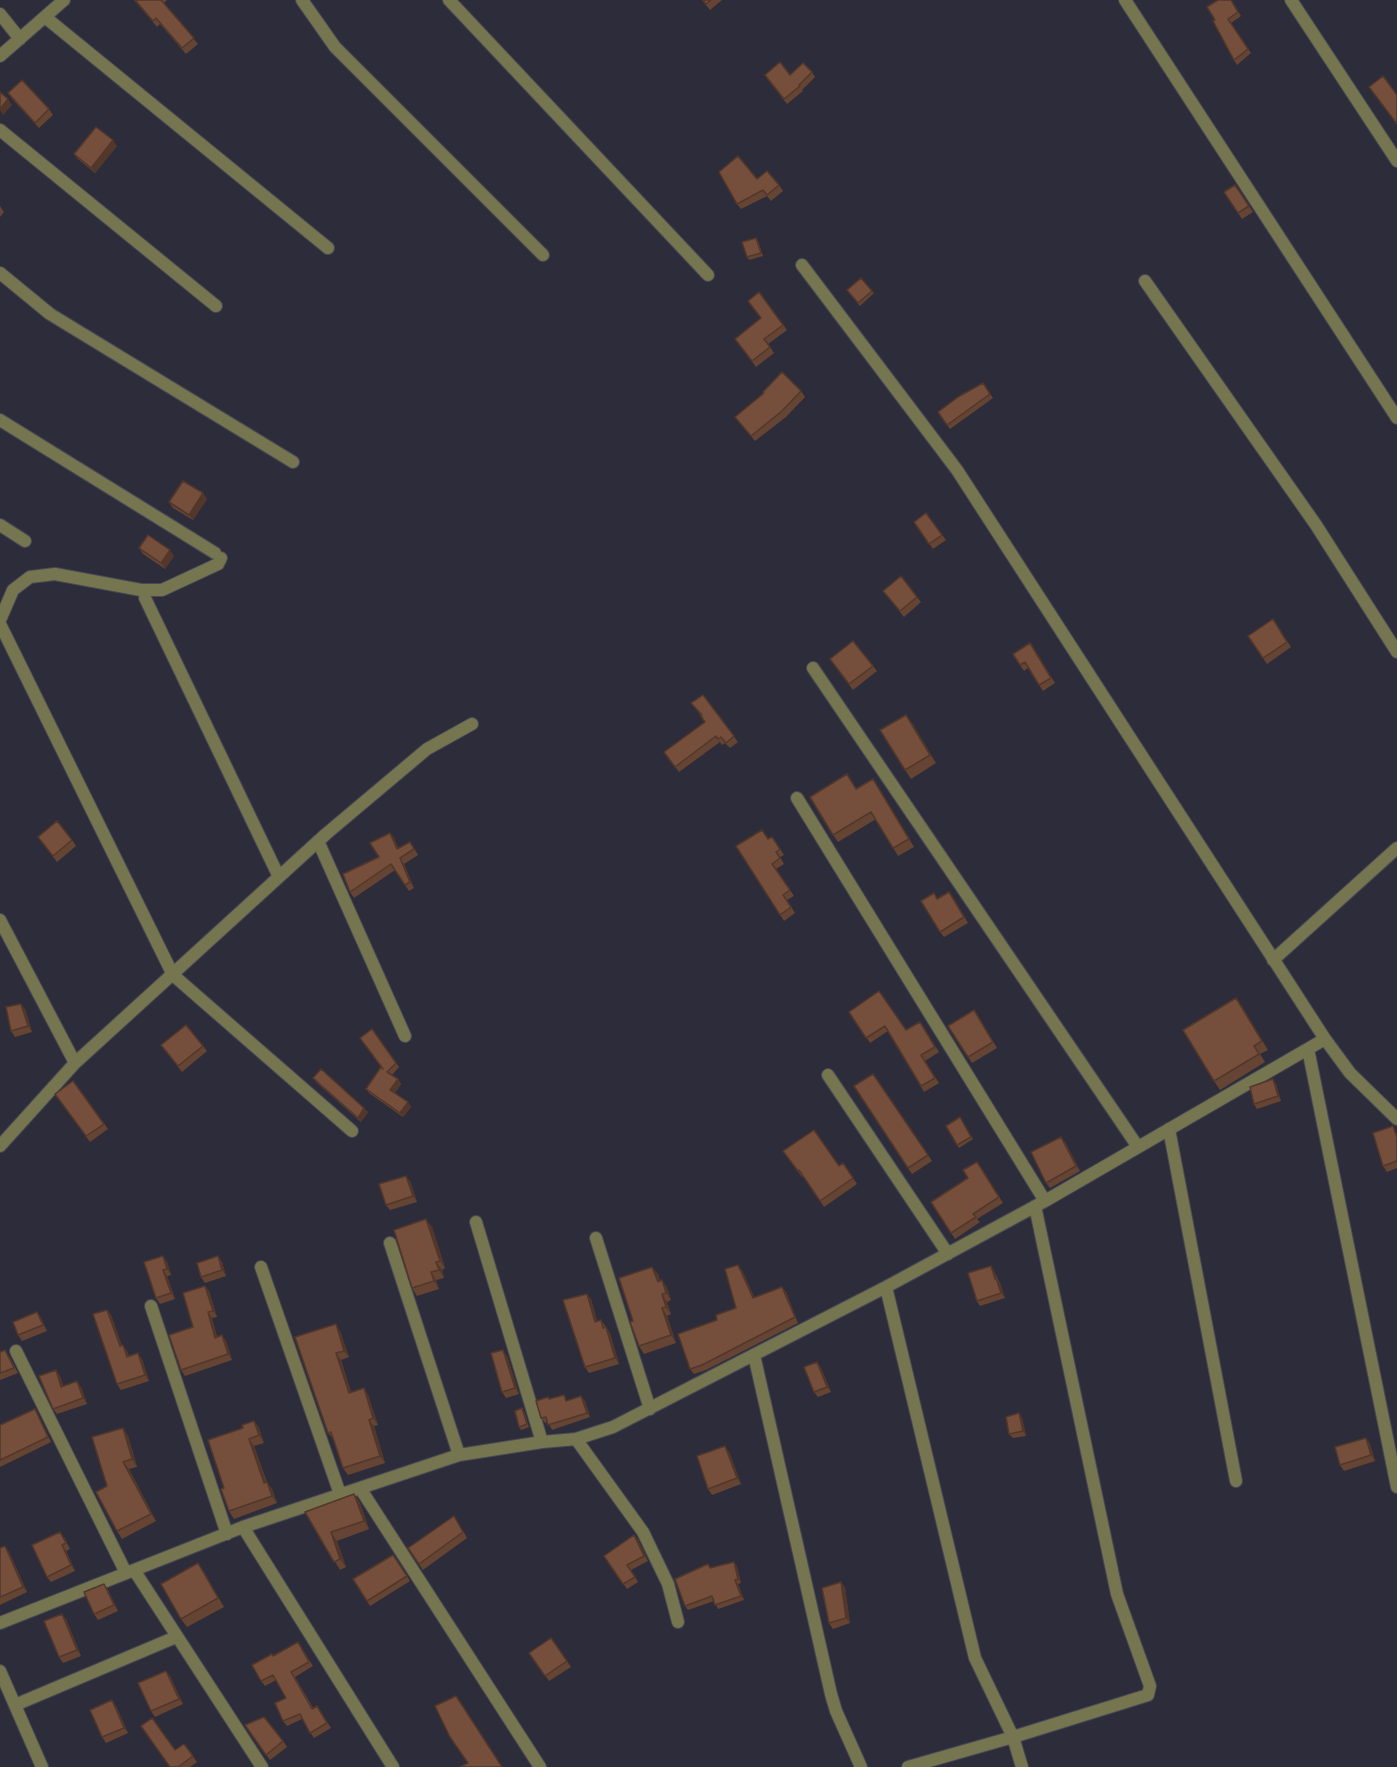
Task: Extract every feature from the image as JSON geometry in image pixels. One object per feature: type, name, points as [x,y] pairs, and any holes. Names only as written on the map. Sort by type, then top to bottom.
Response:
[{"type":"street","points":[[0,56],[64,0]]},
{"type":"street","points":[[302,0],[335,47],[543,255]]},
{"type":"street","points":[[449,0],[708,275]]},
{"type":"street","points":[[1125,0],[1397,418]]},
{"type":"street","points":[[1291,0],[1397,161]]},
{"type":"street","points":[[0,14],[20,39]]},
{"type":"street","points":[[45,17],[328,248]]},
{"type":"street","points":[[0,130],[216,306]]},
{"type":"street","points":[[802,264],[957,470],[1325,1039],[1350,1073],[1397,1119]]},
{"type":"street","points":[[0,273],[50,314],[293,462]]},
{"type":"street","points":[[1145,281],[1316,525],[1397,652]]},
{"type":"street","points":[[0,420],[218,556],[218,564],[162,590],[141,590],[55,574],[30,578],[14,590],[0,622],[173,975],[352,1131]]},
{"type":"street","points":[[0,525],[25,541]]},
{"type":"street","points":[[145,597],[279,877]]},
{"type":"street","points":[[813,668],[1138,1148]]},
{"type":"street","points":[[0,1146],[75,1063],[318,841],[427,748],[472,724]]},
{"type":"street","points":[[797,798],[1040,1204],[1117,1594],[1150,1686],[1148,1695],[908,1767]]},
{"type":"street","points":[[318,841],[405,1036]]},
{"type":"street","points":[[1273,960],[1397,848]]},
{"type":"street","points":[[0,920],[75,1063]]},
{"type":"street","points":[[0,1623],[243,1527],[459,1455],[576,1439],[613,1427],[886,1287],[1040,1204],[1325,1039]]},
{"type":"street","points":[[1308,1049],[1397,1487]]},
{"type":"street","points":[[828,1075],[948,1254]]},
{"type":"street","points":[[1169,1130],[1236,1481]]},
{"type":"street","points":[[476,1222],[542,1442]]},
{"type":"street","points":[[596,1238],[650,1409]]},
{"type":"street","points":[[390,1243],[459,1455]]},
{"type":"street","points":[[261,1267],[340,1494]]},
{"type":"street","points":[[886,1287],[975,1658],[1013,1737],[1022,1767]]},
{"type":"street","points":[[151,1306],[227,1534]]},
{"type":"street","points":[[16,1351],[130,1572],[262,1767]]},
{"type":"street","points":[[754,1355],[831,1694],[836,1711],[861,1767]]},
{"type":"street","points":[[576,1439],[643,1532],[668,1584],[678,1622]]},
{"type":"street","points":[[360,1488],[540,1767]]},
{"type":"street","points":[[243,1527],[393,1767]]},
{"type":"street","points":[[15,1705],[176,1637]]},
{"type":"street","points":[[0,1671],[42,1767]]},
{"type":"building","points":[[135,0],[161,0],[194,38],[182,48],[156,18],[153,21]]},
{"type":"building","points":[[1218,0],[1231,0],[1238,12],[1228,19],[1248,49],[1234,60],[1207,7]]},
{"type":"building","points":[[780,62],[790,75],[803,63],[812,72],[784,99],[765,75]]},
{"type":"building","points":[[1383,76],[1397,95],[1397,124],[1369,87]]},
{"type":"building","points":[[22,80],[49,109],[35,123],[8,93]]},
{"type":"building","points":[[0,92],[8,99],[0,109]]},
{"type":"building","points":[[96,127],[113,140],[91,168],[74,154]]},
{"type":"building","points":[[738,156],[757,179],[767,171],[779,185],[767,195],[763,190],[737,204],[719,172]]},
{"type":"building","points":[[1235,185],[1249,206],[1238,213],[1224,192]]},
{"type":"building","points":[[756,238],[761,253],[747,257],[742,242]]},
{"type":"building","points":[[861,278],[872,291],[858,303],[847,290]]},
{"type":"building","points":[[759,292],[783,325],[764,339],[770,347],[752,361],[735,339],[761,318],[748,301]]},
{"type":"building","points":[[782,372],[801,391],[782,411],[751,436],[735,417],[764,393]]},
{"type":"building","points":[[983,383],[990,394],[947,425],[938,412]]},
{"type":"building","points":[[183,481],[203,493],[189,515],[169,502]]},
{"type":"building","points":[[926,513],[942,535],[929,544],[914,522]]},
{"type":"building","points":[[148,535],[170,550],[161,563],[139,548]]},
{"type":"building","points":[[901,576],[917,597],[900,611],[883,591]]},
{"type":"building","points":[[1273,619],[1287,642],[1263,658],[1248,636]]},
{"type":"building","points":[[853,641],[873,666],[849,684],[830,659]]},
{"type":"building","points":[[1030,643],[1051,678],[1039,685],[1025,662],[1020,665],[1013,654]]},
{"type":"building","points":[[703,695],[734,736],[726,743],[721,737],[718,739],[716,736],[675,767],[664,752],[705,722],[691,703]]},
{"type":"building","points":[[906,715],[930,755],[905,770],[880,730]]},
{"type":"building","points":[[847,774],[856,789],[873,779],[909,839],[893,848],[871,812],[833,835],[810,797]]},
{"type":"building","points":[[57,821],[72,840],[53,856],[38,837]]},
{"type":"building","points":[[762,830],[768,839],[772,837],[780,849],[776,852],[780,858],[772,864],[790,890],[783,895],[791,907],[780,915],[736,846]]},
{"type":"building","points":[[390,833],[397,849],[410,842],[414,849],[400,858],[410,882],[405,885],[391,864],[350,892],[343,874],[379,857],[370,843]]},
{"type":"building","points":[[949,892],[964,917],[940,932],[921,901],[934,893],[937,899]]},
{"type":"building","points":[[879,991],[906,1030],[920,1022],[935,1047],[921,1055],[935,1078],[921,1086],[885,1026],[866,1038],[849,1012]]},
{"type":"building","points":[[1236,998],[1262,1041],[1254,1046],[1259,1054],[1214,1081],[1183,1030]]},
{"type":"building","points":[[21,1004],[28,1026],[11,1031],[6,1007]]},
{"type":"building","points":[[974,1010],[993,1042],[968,1057],[948,1026]]},
{"type":"building","points":[[186,1025],[203,1046],[178,1066],[161,1045]]},
{"type":"building","points":[[372,1029],[396,1063],[387,1072],[398,1079],[390,1090],[408,1102],[400,1113],[366,1089],[381,1067],[383,1069],[360,1038]]},
{"type":"building","points":[[321,1069],[364,1108],[358,1118],[313,1078]]},
{"type":"building","points":[[873,1074],[928,1155],[908,1168],[854,1086]]},
{"type":"building","points":[[1273,1079],[1278,1096],[1254,1104],[1250,1087]]},
{"type":"building","points":[[73,1081],[104,1124],[86,1136],[55,1094]]},
{"type":"building","points":[[960,1117],[971,1137],[957,1145],[946,1126]]},
{"type":"building","points":[[1393,1126],[1397,1137],[1397,1161],[1383,1166],[1373,1133]]},
{"type":"building","points":[[814,1130],[839,1166],[843,1163],[853,1178],[820,1201],[783,1151]]},
{"type":"building","points":[[1061,1137],[1076,1166],[1046,1183],[1031,1152]]},
{"type":"building","points":[[977,1162],[999,1197],[973,1214],[976,1217],[951,1233],[931,1202],[968,1178],[963,1170]]},
{"type":"building","points":[[406,1176],[413,1196],[386,1205],[379,1184]]},
{"type":"building","points":[[426,1219],[440,1261],[436,1262],[439,1270],[431,1272],[434,1281],[412,1288],[394,1230]]},
{"type":"building","points":[[163,1256],[167,1269],[163,1270],[171,1293],[156,1298],[144,1262]]},
{"type":"building","points":[[218,1256],[222,1270],[201,1277],[197,1263]]},
{"type":"building","points":[[738,1265],[753,1298],[782,1287],[795,1317],[690,1369],[678,1334],[717,1320],[716,1315],[736,1308],[725,1269]]},
{"type":"building","points":[[991,1266],[1001,1293],[977,1301],[968,1273]]},
{"type":"building","points":[[652,1267],[658,1282],[662,1280],[666,1293],[662,1294],[666,1307],[662,1308],[671,1335],[639,1346],[630,1322],[633,1321],[619,1278]]},
{"type":"building","points":[[205,1286],[213,1311],[208,1312],[215,1338],[222,1335],[228,1354],[181,1370],[169,1335],[193,1327],[183,1293]]},
{"type":"building","points":[[587,1294],[595,1322],[601,1320],[603,1328],[606,1327],[615,1358],[585,1367],[563,1300]]},
{"type":"building","points":[[107,1310],[120,1346],[123,1345],[127,1357],[138,1353],[145,1375],[117,1384],[93,1314]]},
{"type":"building","points":[[37,1312],[43,1325],[18,1335],[13,1322]]},
{"type":"building","points":[[336,1324],[344,1351],[336,1353],[349,1393],[364,1388],[373,1418],[369,1420],[380,1456],[343,1468],[331,1432],[328,1433],[295,1337]]},
{"type":"building","points":[[5,1350],[14,1368],[0,1373],[0,1352]]},
{"type":"building","points":[[503,1350],[515,1388],[502,1392],[491,1353]]},
{"type":"building","points":[[817,1362],[827,1387],[814,1392],[804,1367]]},
{"type":"building","points":[[56,1370],[61,1387],[77,1381],[83,1398],[53,1409],[39,1376]]},
{"type":"building","points":[[564,1395],[566,1401],[581,1396],[587,1413],[548,1425],[546,1417],[541,1418],[536,1401]]},
{"type":"building","points":[[522,1408],[527,1424],[519,1427],[515,1411]]},
{"type":"building","points":[[35,1409],[48,1437],[0,1460],[0,1425]]},
{"type":"building","points":[[1019,1413],[1023,1431],[1009,1434],[1006,1417]]},
{"type":"building","points":[[254,1421],[259,1435],[249,1439],[264,1483],[267,1482],[272,1496],[229,1511],[208,1440],[243,1428],[242,1425]]},
{"type":"building","points":[[123,1428],[132,1459],[123,1462],[151,1514],[117,1531],[96,1492],[107,1486],[92,1437]]},
{"type":"building","points":[[1366,1438],[1371,1455],[1340,1465],[1335,1447]]},
{"type":"building","points":[[725,1446],[737,1478],[708,1489],[697,1456]]},
{"type":"building","points":[[354,1494],[364,1521],[331,1532],[340,1559],[334,1562],[305,1512]]},
{"type":"building","points":[[454,1516],[463,1532],[419,1564],[408,1548]]},
{"type":"building","points":[[60,1532],[66,1543],[62,1545],[71,1565],[47,1577],[32,1545]]},
{"type":"building","points":[[634,1535],[644,1556],[627,1565],[635,1577],[623,1584],[604,1556]]},
{"type":"building","points":[[5,1546],[23,1587],[0,1597],[0,1548]]},
{"type":"building","points":[[393,1555],[407,1576],[367,1601],[353,1579]]},
{"type":"building","points":[[734,1562],[738,1579],[735,1580],[741,1596],[715,1605],[712,1596],[685,1606],[675,1579],[708,1564],[710,1568]]},
{"type":"building","points":[[198,1563],[218,1598],[181,1619],[161,1584]]},
{"type":"building","points":[[841,1582],[846,1618],[829,1623],[822,1588]]},
{"type":"building","points":[[104,1584],[114,1605],[94,1614],[84,1592]]},
{"type":"building","points":[[62,1614],[77,1650],[59,1657],[44,1621]]},
{"type":"building","points":[[551,1638],[567,1661],[545,1676],[529,1653]]},
{"type":"building","points":[[298,1642],[309,1662],[291,1672],[312,1709],[317,1706],[327,1723],[310,1733],[300,1714],[283,1721],[275,1703],[286,1698],[273,1675],[261,1681],[252,1665]]},
{"type":"building","points":[[166,1671],[179,1699],[151,1711],[138,1683]]},
{"type":"building","points":[[456,1696],[502,1767],[460,1767],[468,1763],[450,1737],[435,1706]]},
{"type":"building","points":[[112,1700],[124,1728],[102,1737],[90,1710]]},
{"type":"building","points":[[264,1717],[283,1741],[266,1755],[245,1725]]},
{"type":"building","points":[[152,1718],[175,1750],[184,1744],[193,1756],[178,1767],[170,1767],[141,1726]]}]
